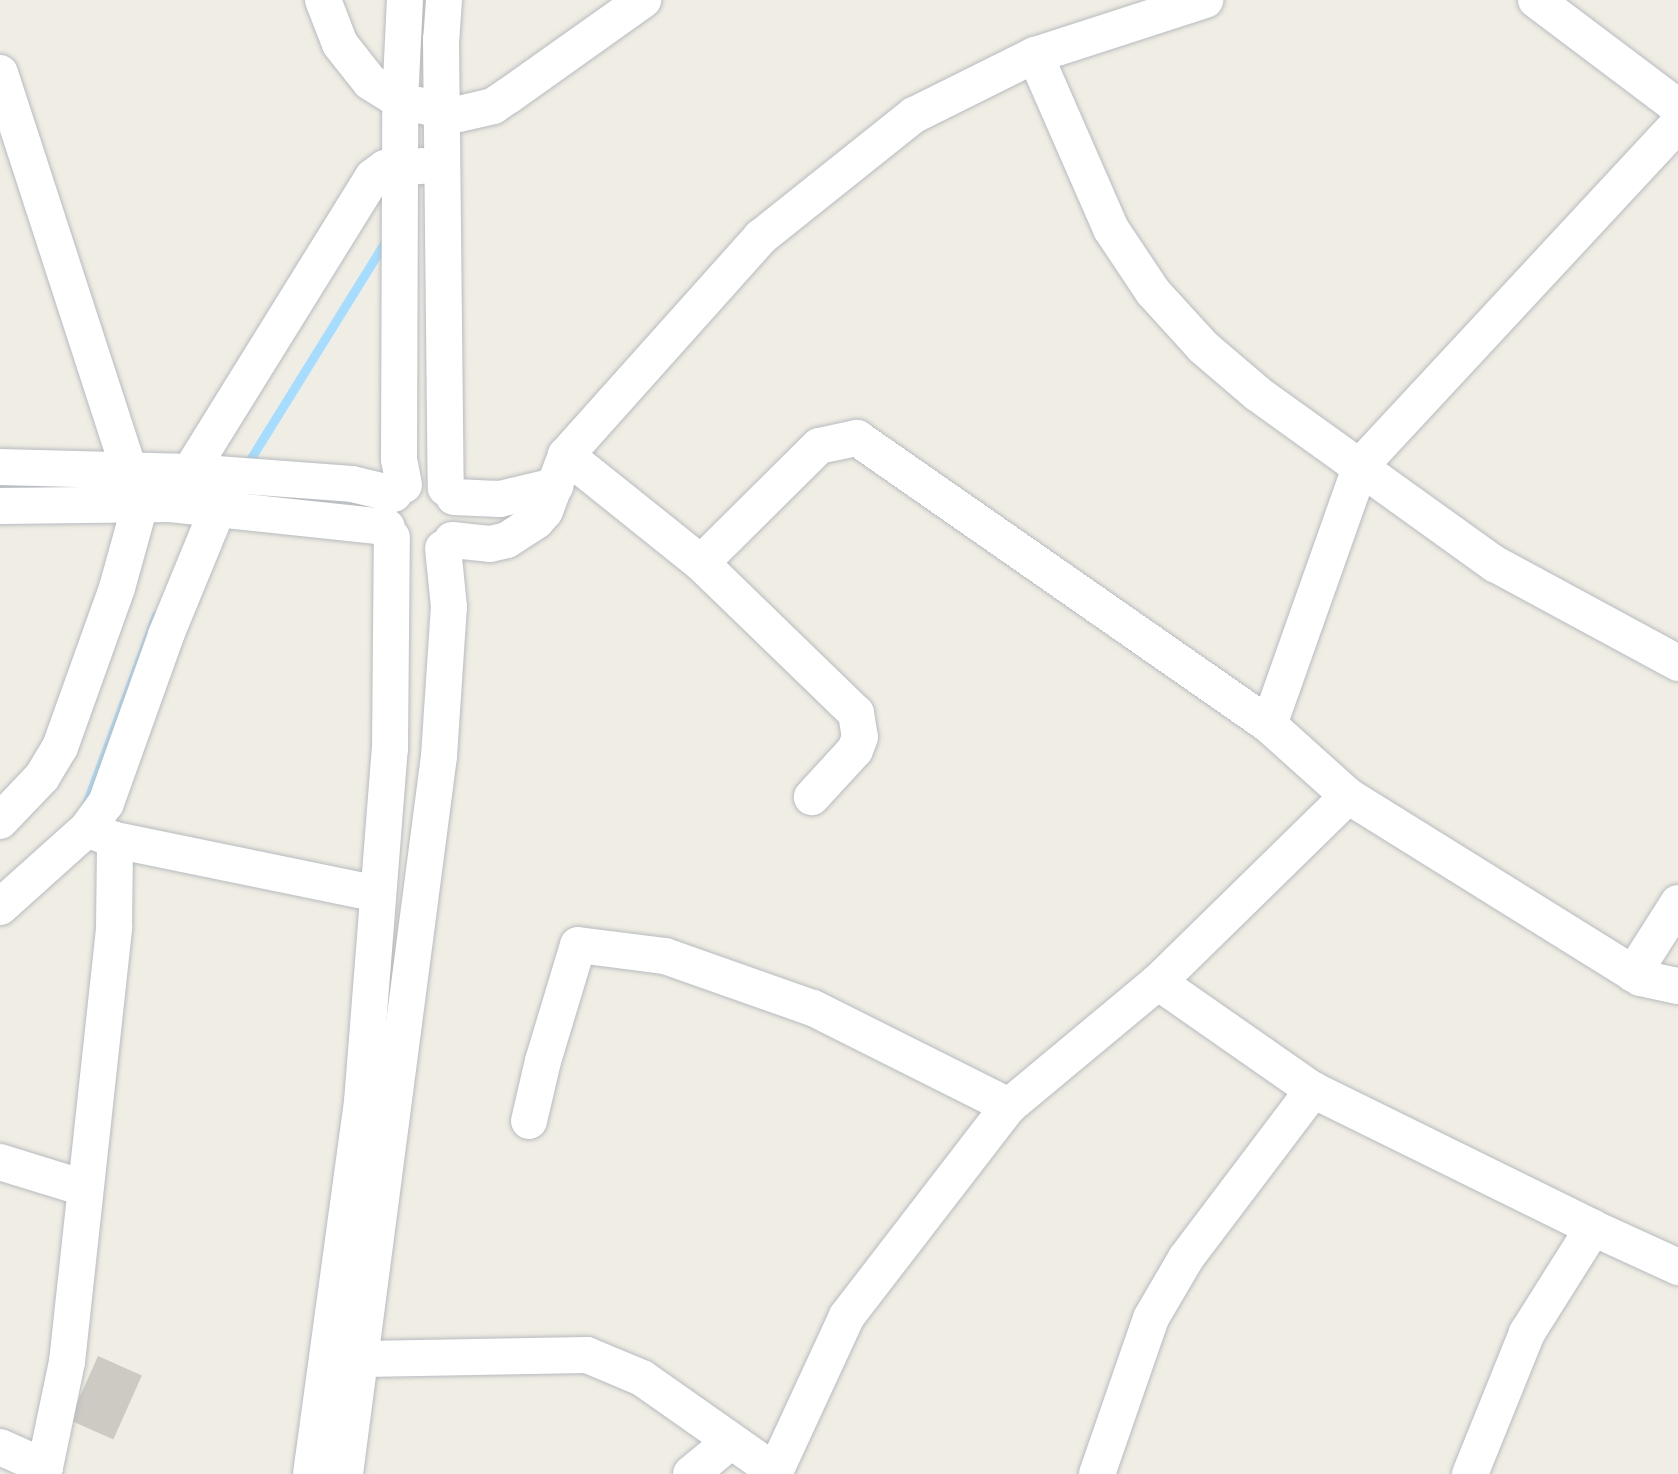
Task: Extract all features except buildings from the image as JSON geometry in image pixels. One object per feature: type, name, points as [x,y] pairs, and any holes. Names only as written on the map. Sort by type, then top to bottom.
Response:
[{"type":"street","points":[[323,0],[340,44],[353,65],[370,82],[400,101],[459,114],[493,106],[643,0]]},
{"type":"street","points":[[311,1474],[362,1102],[390,749],[394,511],[399,459],[400,101],[405,0]]},
{"type":"street","points":[[345,1474],[363,1359],[374,1248],[391,1138],[439,756],[449,607],[448,544],[460,519],[450,493],[442,166],[444,0]]},
{"type":"street","points":[[0,467],[130,469],[352,484],[394,511],[400,546],[421,554],[448,544],[490,544],[507,540],[545,511],[560,470],[761,237],[914,115],[1035,55],[1205,0]]},
{"type":"street","points":[[1536,0],[1678,107]]},
{"type":"street","points":[[1035,55],[1111,229],[1153,292],[1229,372],[1495,564],[1678,663]]},
{"type":"street","points":[[0,73],[130,469],[155,504]]},
{"type":"street","points":[[1269,725],[1361,465],[1678,124]]},
{"type":"street","points":[[0,821],[42,777],[60,747],[117,588],[155,504],[190,472],[373,177],[385,168],[442,166]]},
{"type":"street","points":[[701,563],[819,446],[857,438],[1269,725],[1348,796],[1633,974],[1678,986]]},
{"type":"street","points":[[0,506],[155,504],[394,511],[425,480],[450,493],[500,499],[560,470]]},
{"type":"street","points":[[560,470],[701,563],[856,713],[860,737],[855,750],[812,797]]},
{"type":"street","points":[[0,1447],[44,1471],[67,1362],[114,927],[101,834],[106,803],[166,635],[218,508]]},
{"type":"street","points":[[363,1359],[587,1355],[642,1378],[773,1472],[847,1316],[1009,1106],[1158,982],[1348,796]]},
{"type":"street","points":[[0,907],[101,834],[378,894]]},
{"type":"street","points":[[1633,974],[1678,903]]},
{"type":"street","points":[[529,1121],[543,1061],[578,945],[665,956],[813,1008],[1009,1106]]},
{"type":"street","points":[[1158,982],[1313,1090],[1678,1267]]},
{"type":"street","points":[[1097,1474],[1151,1318],[1186,1258],[1313,1090]]},
{"type":"street","points":[[0,1162],[84,1188]]},
{"type":"street","points":[[1470,1474],[1527,1333],[1593,1228]]},
{"type":"street","points":[[691,1474],[731,1441]]},
{"type":"waterway","points":[[246,466],[388,237]]},
{"type":"waterway","points":[[85,807],[156,615]]}]
